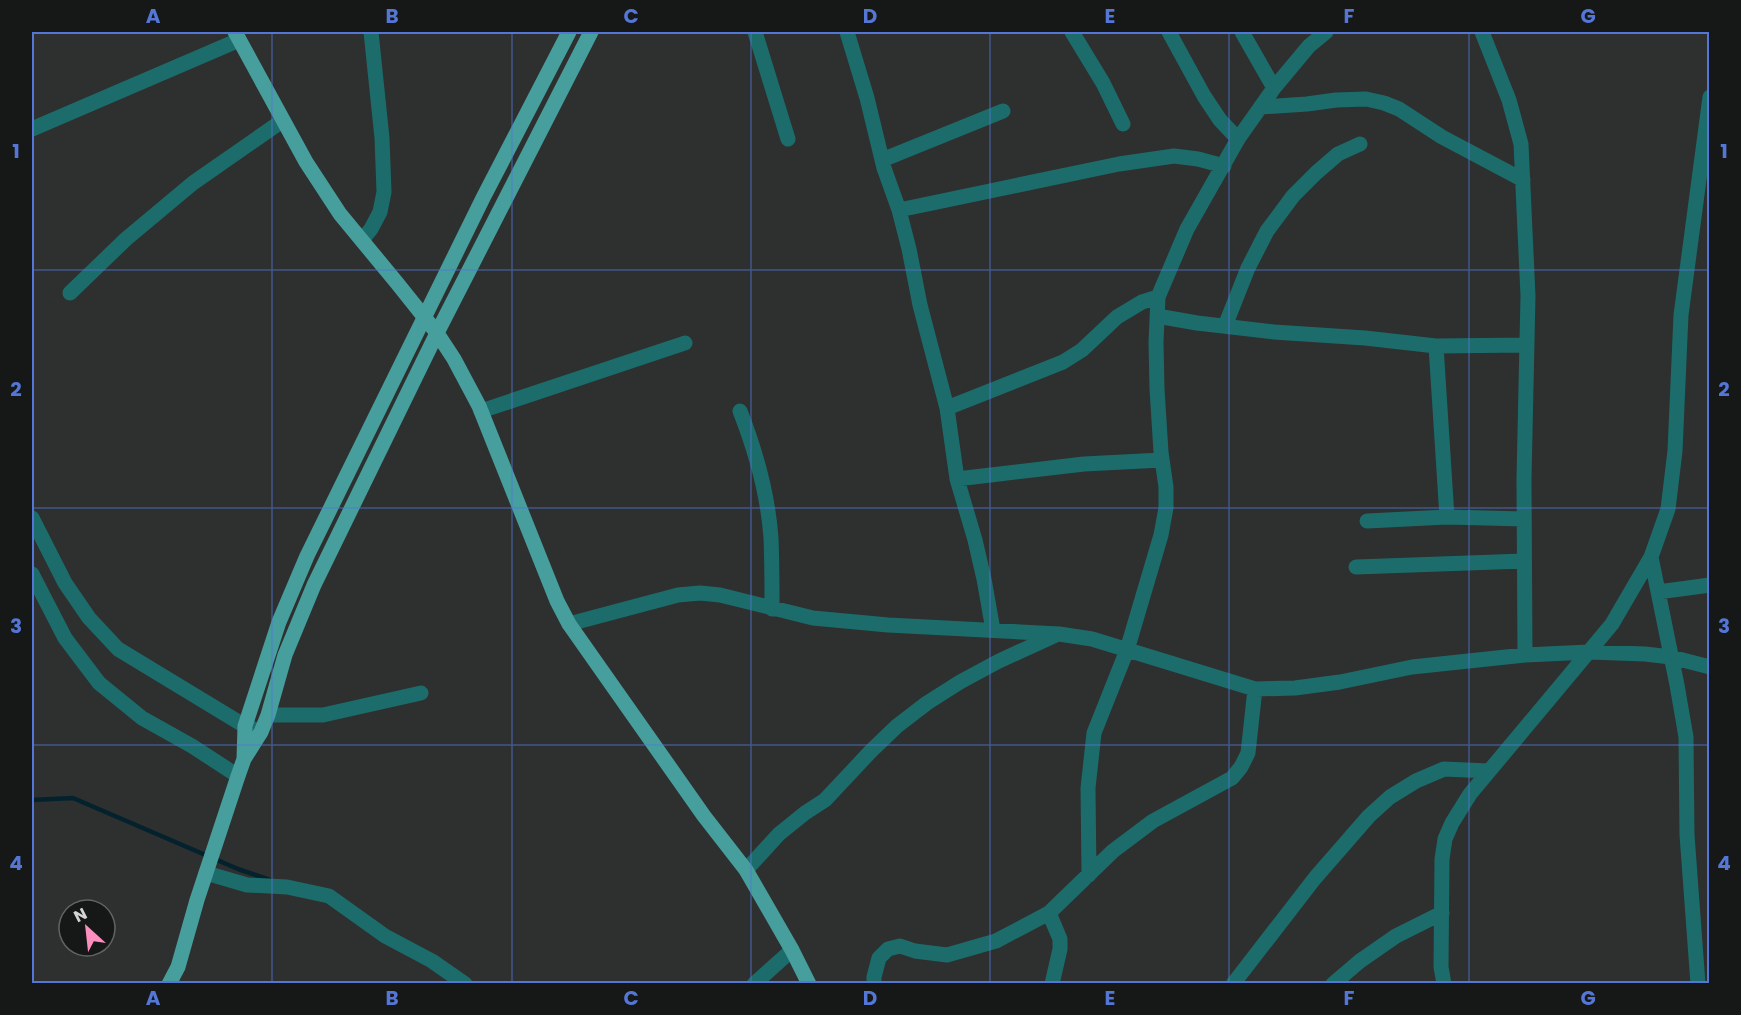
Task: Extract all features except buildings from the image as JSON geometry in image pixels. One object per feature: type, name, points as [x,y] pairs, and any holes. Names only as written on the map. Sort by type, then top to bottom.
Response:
[{"type":"main road","points":[[244,759],[245,726],[279,622],[307,556],[483,198],[569,32]]},
{"type":"main road","points":[[169,984],[178,967],[197,900],[244,759],[261,732],[268,715],[285,656],[314,585],[437,333],[591,32]]},
{"type":"main road","points":[[237,36],[282,121],[328,197],[437,333],[454,359],[481,411],[557,601],[569,624],[704,816],[746,870],[809,984]]},
{"type":"main road","points":[[177,984],[178,967]]},
{"type":"street","points":[[362,240],[380,212],[384,192],[382,138],[371,32]]},
{"type":"street","points":[[755,32],[788,139]]},
{"type":"street","points":[[847,32],[867,98],[882,160],[899,210],[946,408],[957,479],[977,549],[993,630]]},
{"type":"street","points":[[1072,32],[1103,83],[1123,124]]},
{"type":"street","points":[[1169,32],[1204,96],[1220,120],[1238,139]]},
{"type":"street","points":[[1242,32],[1274,88]]},
{"type":"street","points":[[1089,875],[1088,788],[1094,733],[1127,650],[1161,535],[1166,508],[1157,388],[1158,297],[1187,229],[1238,139],[1274,88],[1309,46],[1326,32]]},
{"type":"street","points":[[1482,32],[1509,100],[1521,144],[1528,296],[1524,519],[1525,655]]},
{"type":"street","points":[[32,129],[237,36]]},
{"type":"street","points":[[1444,984],[1442,860],[1445,839],[1452,823],[1470,794],[1612,624],[1652,557],[1668,509],[1676,451],[1681,315],[1710,97]]},
{"type":"street","points":[[1261,107],[1366,99],[1384,103],[1399,109],[1442,137],[1523,180]]},
{"type":"street","points":[[882,160],[1003,111]]},
{"type":"street","points":[[70,293],[126,239],[193,183],[282,121]]},
{"type":"street","points":[[1225,326],[1248,268],[1267,231],[1293,196],[1316,172],[1338,154],[1360,144]]},
{"type":"street","points":[[899,210],[1119,164],[1174,156],[1224,166]]},
{"type":"street","points":[[946,408],[1063,362],[1082,350],[1117,317],[1142,302],[1158,297]]},
{"type":"street","points":[[1157,316],[1274,332],[1365,338],[1436,346],[1527,345]]},
{"type":"street","points":[[481,411],[685,343]]},
{"type":"street","points":[[1436,346],[1447,517]]},
{"type":"street","points":[[740,411],[761,476],[771,537],[772,609]]},
{"type":"street","points":[[957,479],[1084,464],[1161,460]]},
{"type":"street","points":[[1367,521],[1447,517],[1524,519]]},
{"type":"street","points":[[32,518],[65,582],[89,618],[118,649],[245,726],[261,732]]},
{"type":"street","points":[[1652,557],[1686,737],[1686,835],[1698,984]]},
{"type":"street","points":[[1356,567],[1524,561]]},
{"type":"street","points":[[32,574],[65,638],[99,683],[142,718],[192,746],[238,776]]},
{"type":"street","points":[[1658,592],[1710,585]]},
{"type":"street","points":[[569,624],[678,595],[700,593],[720,595],[772,609],[824,619],[888,625],[1059,634],[1092,639],[1255,689],[1295,688],[1340,682],[1412,667],[1525,655],[1589,652],[1645,654],[1671,657],[1710,667]]},
{"type":"street","points":[[746,870],[779,834],[825,800],[897,726],[960,682],[1059,634]]},
{"type":"street","points":[[874,984],[879,958],[888,949],[900,946],[915,951],[948,956],[996,942],[1049,913],[1113,851],[1153,820],[1232,778],[1248,753],[1255,689]]},
{"type":"street","points":[[268,715],[323,715],[421,693]]},
{"type":"street","points":[[1233,984],[1315,878],[1369,816],[1390,797],[1416,781],[1444,770],[1489,771]]},
{"type":"street","points":[[206,873],[247,885],[287,887],[329,896],[384,936],[432,961],[465,984]]},
{"type":"street","points":[[1049,913],[1060,939],[1052,984]]},
{"type":"street","points":[[1334,984],[1360,961],[1396,936],[1442,913]]},
{"type":"street","points":[[754,984],[792,950]]},
{"type":"waterway","points":[[32,800],[73,798],[238,869],[270,880]]}]
